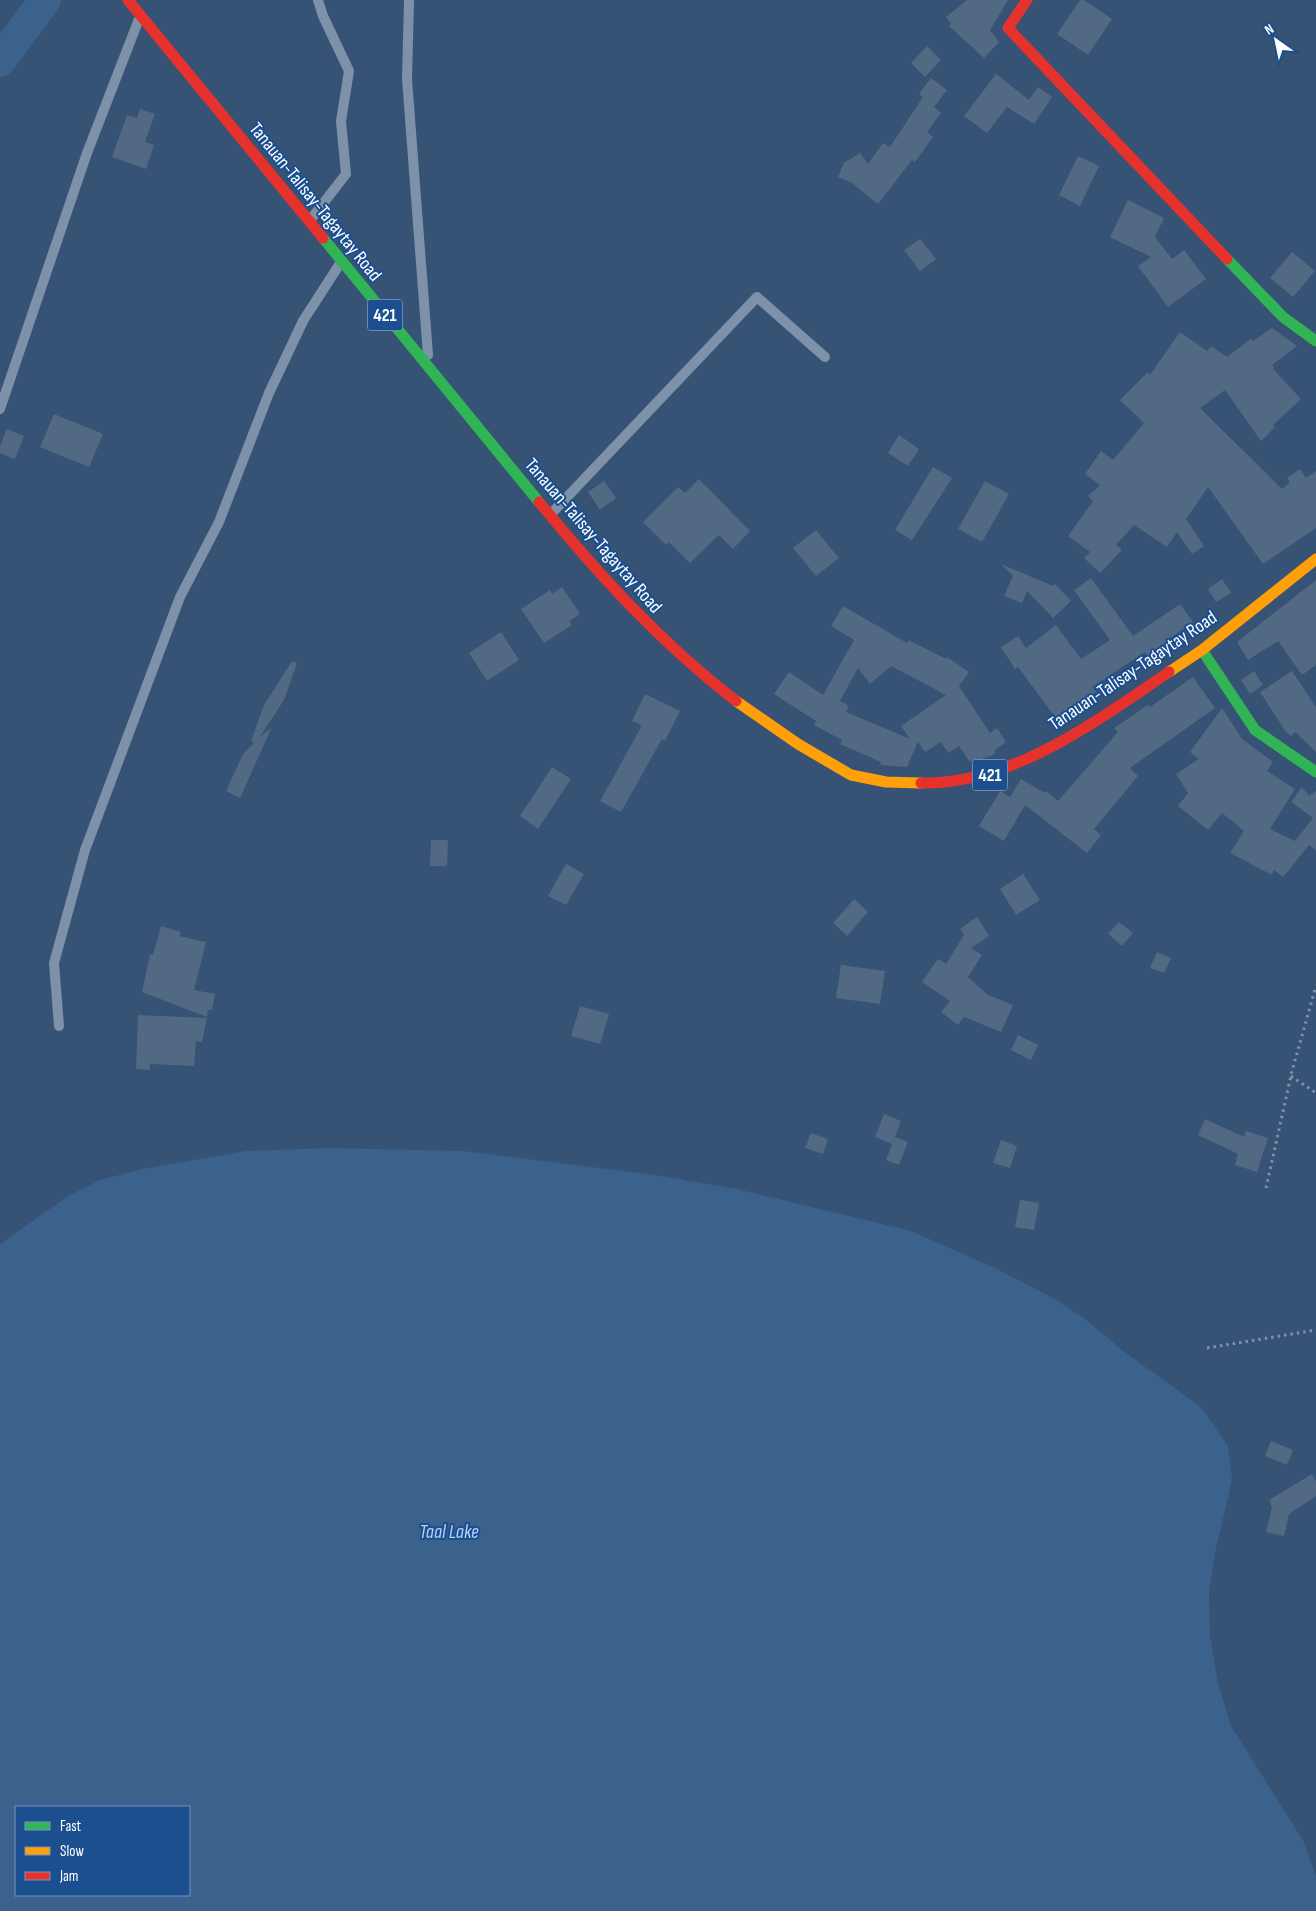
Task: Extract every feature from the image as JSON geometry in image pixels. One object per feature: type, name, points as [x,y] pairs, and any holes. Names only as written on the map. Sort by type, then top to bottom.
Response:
[{"type":"main road","name":"Tanauan-Talisay-Tagaytay Road","points":[[128,0],[590,564],[648,625],[695,669],[746,710],[851,775],[886,782],[924,783],[988,775],[1077,734],[1202,650],[1316,559]]},
{"type":"main road","points":[[1027,0],[1008,28],[1283,317],[1316,341]]},
{"type":"main road","points":[[1202,650],[1255,730],[1316,772]]},
{"type":"lane","points":[[308,222],[346,174],[340,121],[349,71],[322,16],[318,0]]},
{"type":"lane","points":[[409,0],[407,79],[429,368]]},
{"type":"lane","points":[[0,409],[87,153],[141,15]]},
{"type":"lane","points":[[60,1026],[54,963],[85,850],[180,597],[219,522],[269,393],[303,321],[341,262]]},
{"type":"lane","points":[[550,515],[757,297],[825,356]]},
{"type":"path","points":[[1266,1188],[1291,1076],[1316,986]]},
{"type":"path","points":[[1291,1076],[1316,1093]]},
{"type":"path","points":[[1207,1348],[1316,1330]]},
{"type":"water","name":"Taal Lake","points":[[329,1148],[464,1151],[655,1175],[737,1189],[911,1231],[995,1268],[1053,1298],[1085,1319],[1126,1353],[1201,1407],[1228,1446],[1232,1480],[1215,1553],[1209,1592],[1210,1635],[1218,1683],[1231,1726],[1304,1842],[1316,1876],[1316,1911],[0,1911],[0,1244],[68,1196],[100,1180],[142,1169],[246,1151]]},
{"type":"building","points":[[967,0],[1008,0],[990,30],[999,42],[984,58],[949,26],[951,24],[946,17]]},
{"type":"building","points":[[1080,0],[1084,0],[1112,19],[1088,55],[1057,34]]},
{"type":"building","points":[[927,46],[941,60],[925,77],[911,63]]},
{"type":"building","points":[[996,74],[1029,100],[1038,87],[1052,97],[1034,124],[1007,107],[987,133],[964,116]]},
{"type":"building","points":[[931,78],[947,90],[934,107],[941,113],[927,132],[933,137],[915,162],[912,160],[878,204],[852,183],[838,177],[844,163],[860,153],[868,164],[883,143],[890,147],[923,97],[919,94]]},
{"type":"building","points":[[140,109],[155,114],[145,142],[154,145],[146,169],[112,157],[127,115],[137,118]]},
{"type":"building","points":[[1078,156],[1099,166],[1080,206],[1059,195]]},
{"type":"building","points":[[1128,200],[1164,218],[1155,237],[1172,259],[1184,250],[1206,279],[1168,307],[1138,266],[1151,257],[1110,237]]},
{"type":"building","points":[[920,239],[936,259],[920,271],[904,250]]},
{"type":"building","points":[[1292,252],[1315,271],[1293,297],[1270,278]]},
{"type":"building","points":[[1272,328],[1297,346],[1272,365],[1273,369],[1301,399],[1273,425],[1275,427],[1261,441],[1225,390],[1200,408],[1282,489],[1290,482],[1287,478],[1300,469],[1306,478],[1316,471],[1316,528],[1263,564],[1208,487],[1186,519],[1204,546],[1192,554],[1177,532],[1167,547],[1134,525],[1116,545],[1122,550],[1100,573],[1084,558],[1090,552],[1068,536],[1093,501],[1088,496],[1100,485],[1085,474],[1101,451],[1113,460],[1144,423],[1120,400],[1148,372],[1150,375],[1180,332],[1207,351],[1211,346],[1227,357],[1251,339],[1253,341]]},
{"type":"building","points":[[54,414],[103,434],[89,467],[40,447]]},
{"type":"building","points":[[7,429],[24,436],[15,459],[0,453],[0,446]]},
{"type":"building","points":[[899,435],[919,449],[908,466],[888,453]]},
{"type":"building","points":[[933,467],[952,478],[912,540],[895,530]]},
{"type":"building","points":[[699,479],[750,531],[733,549],[719,535],[690,563],[669,542],[666,545],[643,522],[678,487],[685,493]]},
{"type":"building","points":[[604,481],[616,498],[600,510],[588,492]]},
{"type":"building","points":[[985,481],[1009,494],[982,542],[958,529]]},
{"type":"building","points":[[816,530],[839,558],[816,576],[793,548]]},
{"type":"building","points":[[1001,564],[1053,586],[1055,584],[1071,601],[1053,618],[1027,591],[1022,603],[1004,596],[1013,576]]},
{"type":"building","points":[[1091,578],[1133,636],[1180,604],[1193,622],[1166,641],[1168,643],[1148,657],[1145,652],[1092,687],[1096,692],[1058,721],[1018,667],[1015,669],[1001,647],[1018,636],[1026,648],[1056,625],[1081,659],[1110,640],[1074,590]]},
{"type":"building","points":[[1222,579],[1231,593],[1216,602],[1208,589]]},
{"type":"building","points":[[1316,580],[1316,665],[1302,675],[1278,641],[1248,660],[1237,642]]},
{"type":"building","points":[[562,587],[580,614],[569,621],[572,625],[544,643],[521,609],[550,590],[552,594]]},
{"type":"building","points":[[843,606],[907,643],[909,640],[946,659],[947,657],[969,672],[959,686],[990,733],[997,728],[1006,742],[994,751],[996,753],[991,756],[970,762],[959,746],[948,753],[941,742],[925,752],[918,742],[907,767],[880,765],[881,762],[840,744],[842,740],[814,725],[816,721],[774,694],[789,672],[823,695],[854,640],[831,626]],"holes":[[[891,666],[946,695],[901,726],[910,739],[846,712],[849,706],[840,701],[858,668],[870,684]]]},
{"type":"building","points":[[501,632],[519,660],[487,681],[469,653]]},
{"type":"building","points":[[292,661],[297,663],[284,700],[260,737],[272,727],[240,798],[226,791],[243,754],[254,743],[251,741],[264,705]]},
{"type":"building","points":[[1254,671],[1263,685],[1250,694],[1241,680]]},
{"type":"building","points":[[1292,671],[1316,707],[1316,752],[1295,732],[1291,736],[1286,732],[1260,692]]},
{"type":"building","points":[[1193,677],[1215,708],[1130,768],[1138,776],[1094,829],[1101,835],[1087,853],[1025,805],[1004,841],[979,826],[1000,791],[1010,797],[1021,779],[1045,793],[1046,791],[1058,801],[1118,732],[1114,728],[1148,705],[1150,707]]},
{"type":"building","points":[[645,694],[680,711],[665,741],[662,739],[621,812],[600,801],[640,729],[641,725],[632,721]]},
{"type":"building","points":[[1222,708],[1242,739],[1273,762],[1267,771],[1295,789],[1270,829],[1295,841],[1313,818],[1291,802],[1302,787],[1309,796],[1316,791],[1316,850],[1309,845],[1283,877],[1274,870],[1272,875],[1230,853],[1244,831],[1222,813],[1208,830],[1178,806],[1188,793],[1176,774],[1199,759],[1190,752]]},
{"type":"building","points":[[552,767],[571,779],[538,829],[520,816]]},
{"type":"building","points":[[431,840],[448,840],[447,866],[430,866]]},
{"type":"building","points":[[566,864],[584,874],[566,905],[548,896]]},
{"type":"building","points":[[1023,874],[1040,900],[1016,915],[1000,889]]},
{"type":"building","points":[[854,899],[868,912],[847,936],[833,923]]},
{"type":"building","points":[[977,917],[989,936],[971,948],[982,955],[968,977],[988,995],[1013,1005],[1001,1032],[964,1017],[958,1025],[941,1012],[950,1001],[922,982],[938,959],[946,964],[964,935],[960,929]]},
{"type":"building","points":[[1119,922],[1133,933],[1122,946],[1108,934]]},
{"type":"building","points":[[161,926],[181,932],[179,936],[206,942],[194,990],[215,994],[212,1010],[208,1010],[207,1017],[142,992],[150,954],[153,955]]},
{"type":"building","points":[[1157,952],[1171,958],[1164,973],[1150,968]]},
{"type":"building","points":[[841,965],[885,971],[880,1004],[836,998]]},
{"type":"building","points":[[580,1006],[609,1014],[600,1044],[571,1036]]},
{"type":"building","points":[[138,1015],[207,1018],[202,1042],[196,1041],[194,1066],[150,1064],[150,1070],[136,1069]]},
{"type":"building","points":[[1018,1035],[1038,1045],[1031,1060],[1011,1050]]},
{"type":"building","points":[[884,1114],[901,1121],[892,1144],[875,1137]]},
{"type":"building","points":[[1205,1119],[1244,1137],[1246,1131],[1268,1138],[1257,1172],[1235,1165],[1238,1154],[1198,1135]]},
{"type":"building","points":[[811,1133],[828,1139],[823,1154],[805,1148]]},
{"type":"building","points":[[895,1137],[908,1142],[899,1165],[886,1160]]},
{"type":"building","points":[[1001,1140],[1017,1146],[1010,1168],[993,1163]]},
{"type":"building","points":[[1020,1200],[1039,1203],[1034,1230],[1015,1227]]},
{"type":"building","points":[[1271,1441],[1293,1450],[1287,1465],[1265,1456]]},
{"type":"building","points":[[1312,1474],[1316,1481],[1316,1496],[1289,1514],[1284,1536],[1266,1532],[1272,1507],[1269,1500]]},
{"type":"waterway","points":[[0,61],[45,0]]},
{"type":"traffic: fast","points":[[323,238],[539,502]]},
{"type":"traffic: fast","points":[[1227,259],[1283,317],[1316,341]]},
{"type":"traffic: fast","points":[[1202,650],[1255,730],[1316,772]]},
{"type":"traffic: slow","points":[[1169,672],[1202,650],[1316,559]]},
{"type":"traffic: slow","points":[[736,701],[798,744],[851,775],[886,782],[921,783]]},
{"type":"traffic: jam","points":[[128,0],[323,238]]},
{"type":"traffic: jam","points":[[1027,0],[1008,28],[1227,259]]},
{"type":"traffic: jam","points":[[539,502],[632,607],[682,656],[736,701]]},
{"type":"traffic: jam","points":[[921,783],[955,781],[988,773],[1020,762],[1052,747],[1082,729],[1169,672]]}]
